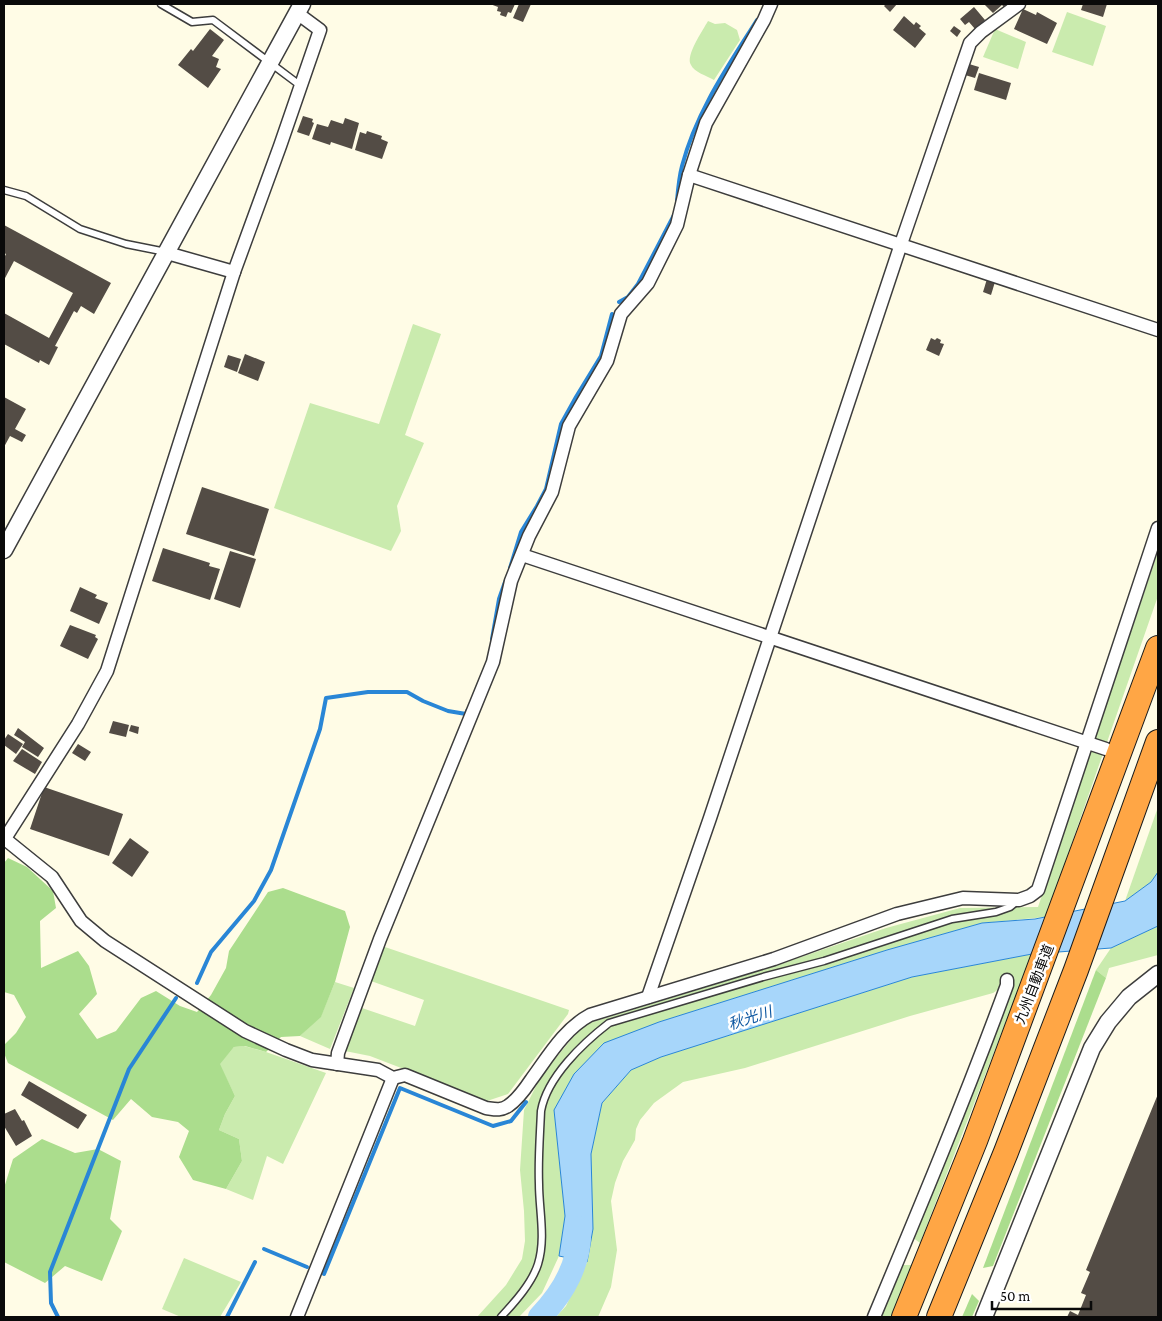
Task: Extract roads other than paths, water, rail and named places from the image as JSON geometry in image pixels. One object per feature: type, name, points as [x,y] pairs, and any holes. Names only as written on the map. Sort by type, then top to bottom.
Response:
[{"type":"highway","name":"九州自動車道","points":[[904,1317],[975,1141],[1158,648]]},
{"type":"highway","points":[[939,1317],[1006,1152],[1076,970],[1158,742]]},
{"type":"street","points":[[337,1064],[338,1052],[380,939],[493,662],[511,581],[529,536],[552,492],[569,426],[607,361],[621,314],[648,283],[677,225],[689,175],[706,123],[764,20],[771,4]]},
{"type":"street","points":[[648,997],[970,43],[981,32],[1020,4]]},
{"type":"street","points":[[4,550],[299,9],[320,30],[234,272],[107,671],[78,724],[4,840],[52,877],[81,921],[106,941],[245,1031],[312,1060],[378,1070],[393,1078],[405,1075],[486,1108],[499,1110],[508,1106],[523,1092],[563,1036],[590,1015],[774,960],[897,914],[962,898],[1019,900],[1030,896],[1038,890],[1158,528]]},
{"type":"street","points":[[689,175],[1158,330]]},
{"type":"street","points":[[167,252],[234,272]]},
{"type":"street","points":[[522,555],[1106,750]]},
{"type":"street","points":[[984,1317],[1092,1048],[1108,1022],[1129,997],[1158,974]]},
{"type":"street","points":[[874,1317],[990,1032],[1007,985],[1007,980]]},
{"type":"street","points":[[297,1317],[393,1078]]},
{"type":"lane","points":[[161,4],[192,22],[213,20],[301,86]]},
{"type":"lane","points":[[4,190],[26,196],[80,229],[126,244],[167,252]]},
{"type":"lane","points":[[501,1317],[530,1281],[538,1266],[541,1253],[539,1183],[543,1099],[563,1067],[590,1037],[609,1024],[763,977],[824,961],[952,919],[996,912],[1010,907],[1019,900]]},
{"type":"water","points":[[1158,872],[1158,926],[1111,948],[1032,954],[912,977],[661,1057],[631,1070],[602,1103],[591,1154],[593,1229],[587,1262],[559,1256],[565,1216],[554,1110],[574,1074],[604,1043],[659,1022],[887,950],[982,923],[1035,919],[1125,901],[1151,882]]},
{"type":"waterway","points":[[677,201],[682,166],[704,108],[757,20]]},
{"type":"waterway","points":[[619,302],[628,297],[638,284],[674,215]]},
{"type":"waterway","points":[[510,568],[521,532],[546,489],[561,424],[601,356],[612,314]]},
{"type":"waterway","points":[[492,639],[499,599],[505,582]]},
{"type":"waterway","points":[[197,983],[211,952],[254,901],[271,870],[320,729],[326,698],[368,692],[407,692],[448,711],[466,714],[467,711]]},
{"type":"waterway","points":[[58,1317],[51,1303],[50,1272],[129,1069],[176,998]]},
{"type":"waterway","points":[[324,1274],[400,1088],[493,1126],[511,1121],[526,1102]]},
{"type":"waterway","name":"秋光川","points":[[540,1317],[556,1298],[574,1265],[579,1241],[579,1228]]},
{"type":"waterway","points":[[264,1249],[307,1267]]},
{"type":"waterway","points":[[227,1317],[255,1262]]}]
